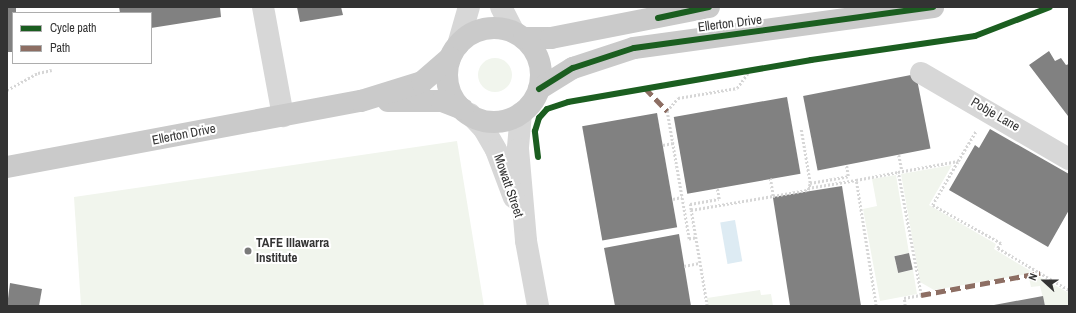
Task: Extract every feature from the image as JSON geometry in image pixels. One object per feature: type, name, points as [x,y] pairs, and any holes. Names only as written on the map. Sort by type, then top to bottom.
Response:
[{"type":"main road","name":"Ellerton Drive","points":[[518,35],[551,38],[709,7]]},
{"type":"main road","name":"Ellerton Drive","points":[[539,89],[573,68],[634,48],[933,7]]},
{"type":"main road","points":[[489,28],[518,35],[539,61],[539,89],[521,113],[496,122],[466,112],[449,86],[454,52],[467,37],[489,28]]},
{"type":"main road","name":"Ellerton Drive","points":[[7,167],[361,101],[422,82],[454,52]]},
{"type":"main road","name":"Ellerton Drive","points":[[361,101],[434,100],[466,112]]},
{"type":"street","points":[[263,7],[283,116]]},
{"type":"street","points":[[454,52],[469,7]]},
{"type":"street","points":[[501,7],[518,35]]},
{"type":"street","name":"Pobje Lane","points":[[921,73],[1069,159]]},
{"type":"street","name":"Mowatt Street","points":[[466,112],[484,129],[502,160],[526,241]]},
{"type":"street","name":"Mowatt Street","points":[[521,113],[518,149],[526,241],[538,306]]},
{"type":"path","points":[[735,72],[757,69]]},
{"type":"path","points":[[7,90],[38,72],[52,70]]},
{"type":"path","points":[[695,238],[689,238],[667,111],[678,98],[737,88],[750,70]]},
{"type":"path","points":[[801,129],[810,183],[808,188]]},
{"type":"path","points":[[972,138],[933,205],[1000,243],[998,248],[1069,290]]},
{"type":"path","points":[[663,145],[673,143]]},
{"type":"path","points":[[899,155],[900,171],[921,295],[904,298],[905,306]]},
{"type":"path","points":[[690,210],[774,196],[808,188],[958,161]]},
{"type":"path","points":[[810,183],[848,176],[846,164]]},
{"type":"path","points":[[770,178],[774,196]]},
{"type":"path","points":[[856,180],[876,306]]},
{"type":"path","points":[[707,306],[690,204],[719,199],[717,188]]},
{"type":"path","points":[[673,199],[682,197]]},
{"type":"path","points":[[684,266],[699,263]]},
{"type":"shaded area","points":[[492,58],[498,58],[502,59],[509,65],[512,75],[511,82],[505,89],[498,92],[492,92],[488,91],[481,85],[478,78],[478,72],[479,68],[485,61]]},
{"type":"shaded area","name":"TAFE Illawarra Institute","points":[[457,141],[484,306],[81,306],[74,197]]},
{"type":"shaded area","points":[[952,165],[929,205],[996,244],[994,249],[1034,273],[934,290],[920,282],[901,174]]},
{"type":"shaded area","points":[[896,175],[909,253],[894,256],[898,273],[913,270],[917,294],[880,301],[863,209],[877,206],[872,179]]},
{"type":"shaded area","points":[[735,220],[742,261],[728,264],[720,223]]},
{"type":"shaded area","points":[[1040,277],[1069,293],[1069,306],[1045,306],[1040,286],[1031,287],[1029,278]]},
{"type":"shaded area","points":[[760,290],[761,295],[771,294],[773,306],[708,306],[707,298]]},
{"type":"building","points":[[7,7],[16,7],[16,12],[12,12],[12,52],[7,52]]},
{"type":"building","points":[[119,7],[220,7],[221,17],[152,28],[152,12],[120,12]]},
{"type":"building","points":[[297,7],[341,7],[343,15],[300,22]]},
{"type":"building","points":[[1049,51],[1055,61],[1061,58],[1066,65],[1069,64],[1068,116],[1029,65]]},
{"type":"building","points":[[916,74],[931,149],[818,171],[803,96]]},
{"type":"building","points":[[787,97],[801,174],[687,194],[674,117]]},
{"type":"building","points":[[657,113],[677,227],[602,240],[582,126]]},
{"type":"building","points":[[990,129],[1069,174],[1069,210],[1048,247],[949,190],[975,145],[979,148]]},
{"type":"building","points":[[842,186],[861,306],[790,306],[773,197]]},
{"type":"building","points":[[679,234],[691,306],[615,306],[604,248]]},
{"type":"building","points":[[909,253],[913,270],[898,273],[894,256]]},
{"type":"building","points":[[10,283],[42,289],[39,306],[7,306]]},
{"type":"building","points":[[1043,296],[1045,306],[994,306],[994,305]]},
{"type":"marked path","points":[[645,88],[667,111]]},
{"type":"marked path","points":[[921,295],[1040,273]]},
{"type":"cycle path","points":[[658,18],[709,7]]},
{"type":"cycle path","points":[[539,89],[573,68],[634,48],[933,7]]},
{"type":"cycle path","points":[[538,157],[535,131],[539,118],[547,109],[568,102],[811,60],[975,36],[1050,7]]},
{"type":"place","name":"TAFE Illawarra Institute","points":[[248,251]]}]
